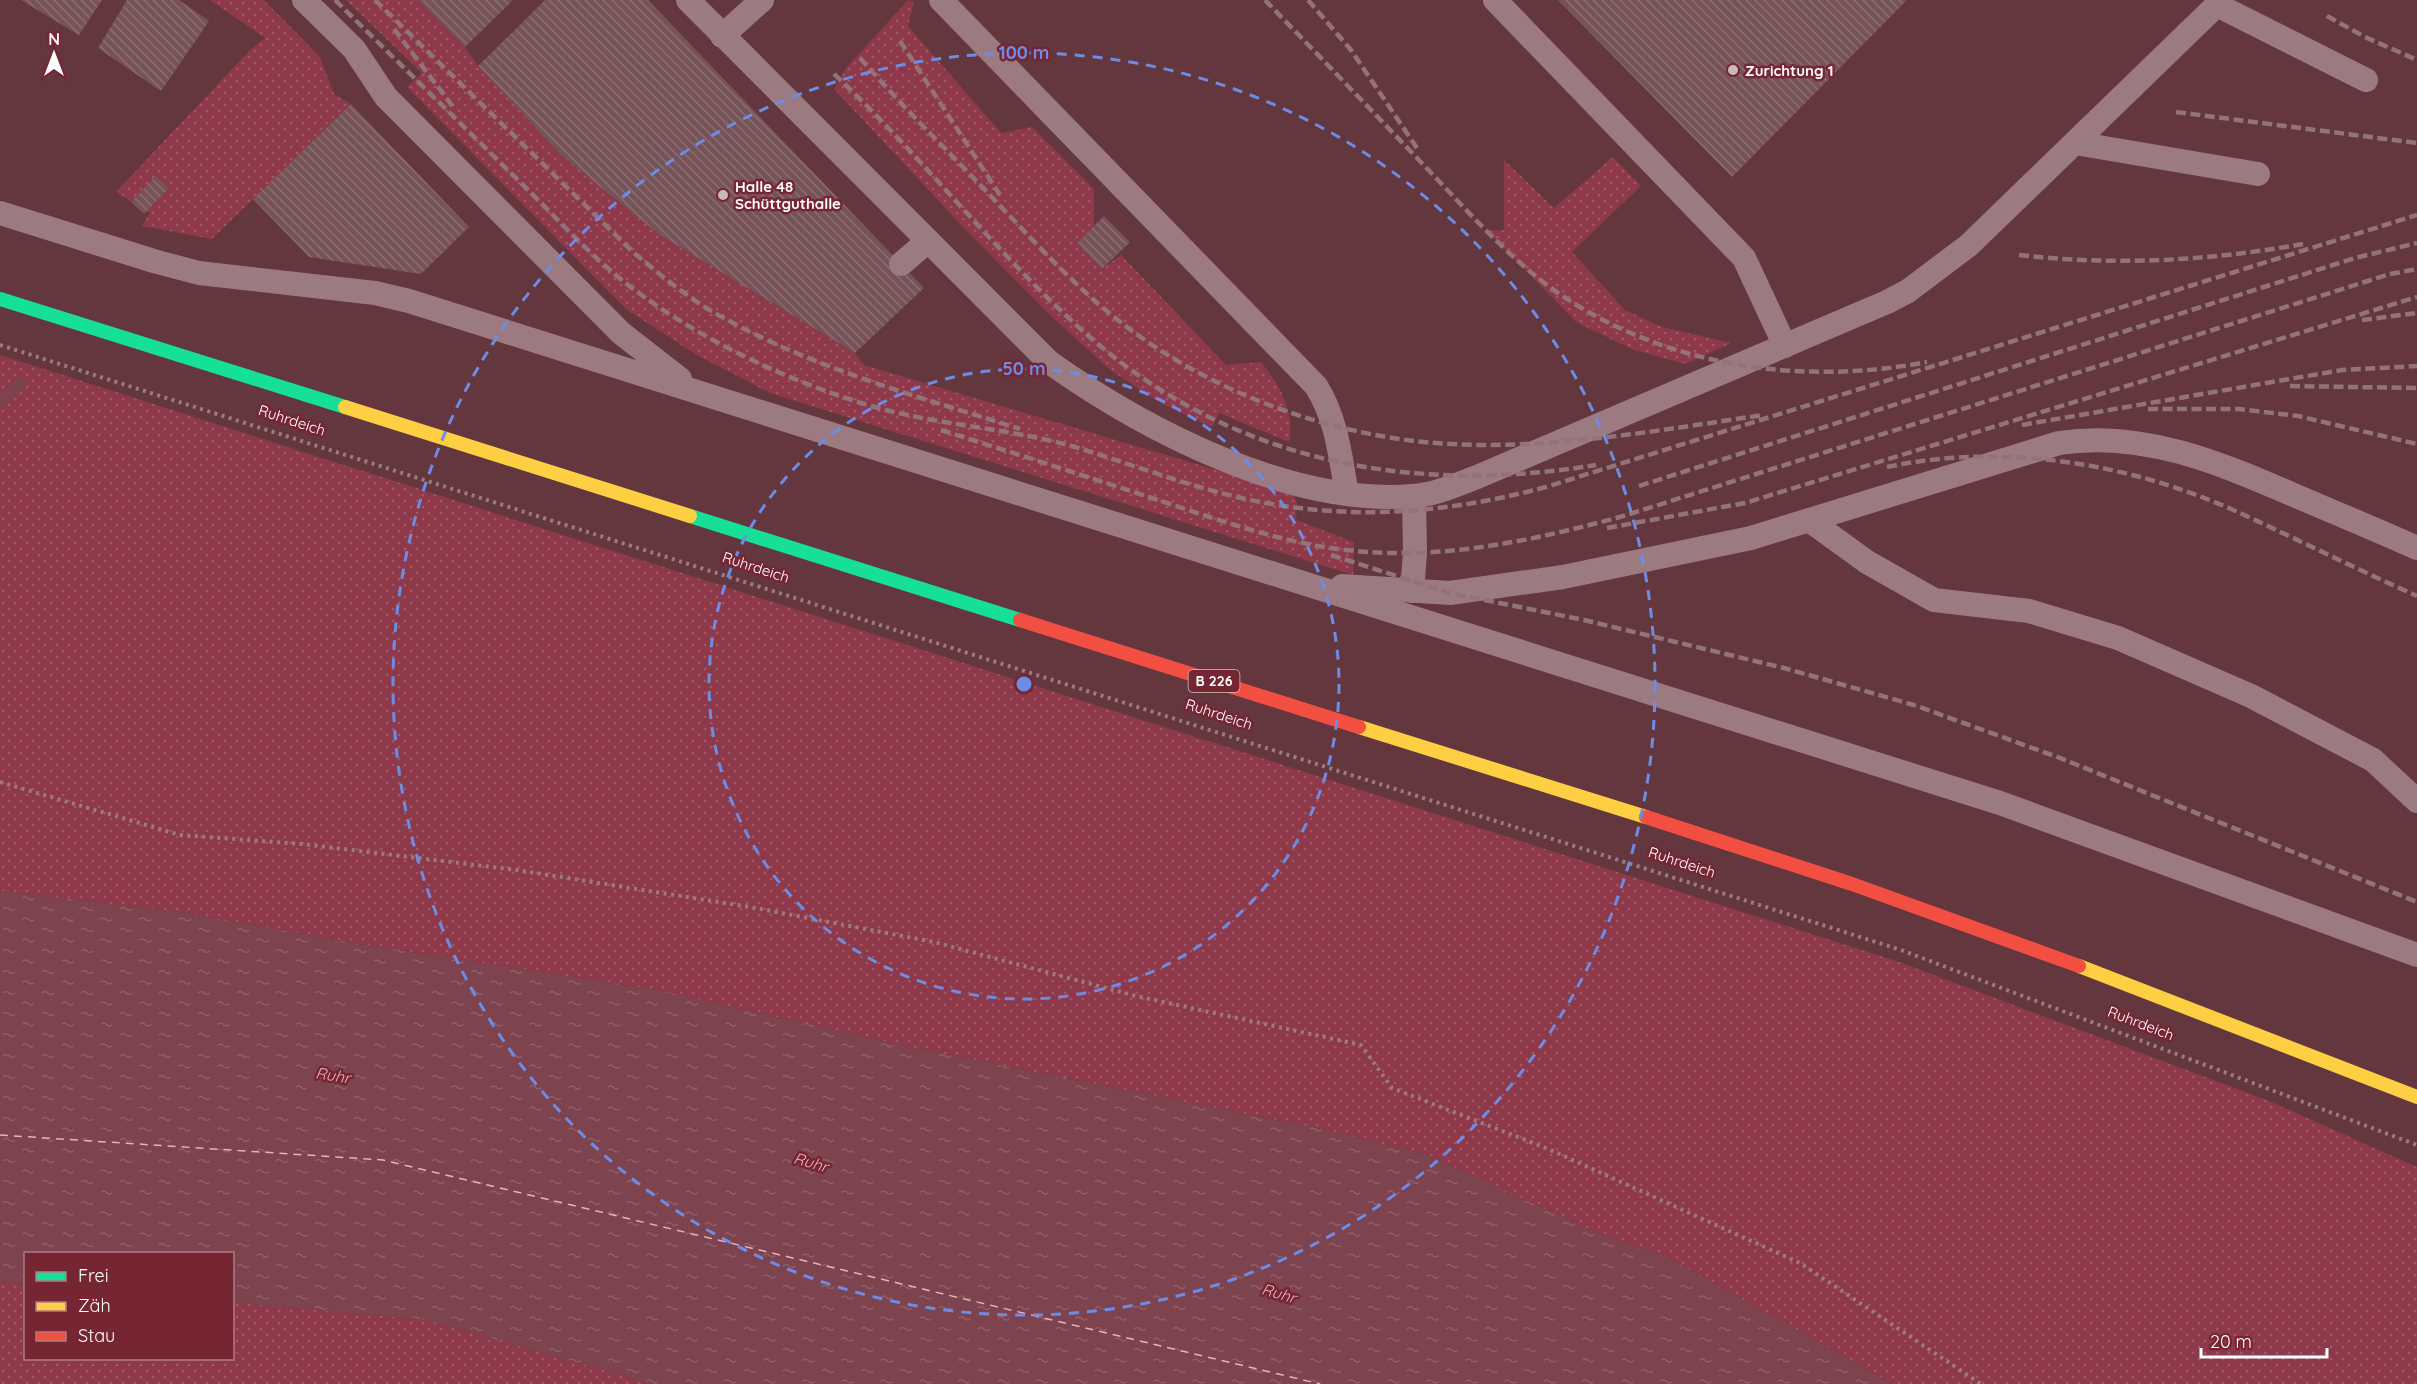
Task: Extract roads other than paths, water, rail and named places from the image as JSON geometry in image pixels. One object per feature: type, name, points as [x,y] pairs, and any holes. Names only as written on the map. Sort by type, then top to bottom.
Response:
[{"type":"main road","name":"Ruhrdeich","points":[[0,299],[1770,856],[1977,927],[2241,1026],[2417,1097]]},
{"type":"lane","points":[[304,0],[354,49],[386,97],[621,333],[656,362],[700,393]]},
{"type":"lane","points":[[688,0],[1049,362],[1090,390],[1197,449],[1286,480],[1347,494],[1414,496],[1477,477],[1908,291],[1969,245],[2220,2],[2366,80]]},
{"type":"lane","points":[[722,36],[762,0]]},
{"type":"lane","points":[[941,0],[1316,386],[1327,403],[1335,425],[1347,494]]},
{"type":"lane","points":[[1495,0],[1744,258],[1785,346]]},
{"type":"lane","points":[[2075,143],[2258,174]]},
{"type":"lane","points":[[0,213],[199,273],[375,293],[409,301],[2000,803],[2417,955]]},
{"type":"lane","points":[[901,264],[928,241]]},
{"type":"lane","points":[[1300,583],[1450,592],[1563,577],[1751,538],[2059,443],[2087,439],[2154,445],[2223,465],[2417,548]]},
{"type":"lane","points":[[1412,591],[1415,552],[1414,496]]},
{"type":"lane","points":[[1809,520],[1867,562],[1934,600],[2029,611],[2118,638],[2251,696],[2373,760],[2417,801]]},
{"type":"water","name":"Ruhr","points":[[0,891],[180,912],[347,942],[657,990],[905,1046],[1316,1128],[1428,1155],[1597,1233],[1669,1258],[1893,1384],[653,1384],[427,1320],[234,1302],[234,1252],[24,1252],[24,1283],[0,1281]]},
{"type":"waterway","points":[[0,403],[21,383]]},
{"type":"railway","points":[[335,0],[603,264],[657,306],[710,339],[794,379],[879,408],[1047,440],[1213,491],[1312,510],[1390,512],[1429,509],[1468,504],[1546,487],[2417,215]]},
{"type":"railway","points":[[375,0],[634,253],[699,303],[757,335],[831,367],[1020,429]]},
{"type":"railway","points":[[1265,0],[1511,254],[1561,295],[1602,320],[1646,339],[1691,354],[1737,364],[1784,370],[1832,372],[1880,369],[1927,362]]},
{"type":"railway","points":[[1308,0],[1351,50],[1419,151]]},
{"type":"railway","points":[[2327,16],[2365,37],[2417,60]]},
{"type":"railway","points":[[394,29],[454,108]]},
{"type":"railway","points":[[900,41],[1000,195]]},
{"type":"railway","points":[[860,58],[1041,249],[1120,322],[1206,377],[1276,408],[1350,430],[1424,442],[1466,445],[1551,443],[1594,439],[1763,415]]},
{"type":"railway","points":[[834,74],[899,139],[993,242],[1058,308],[1092,339],[1147,381],[1205,415],[1266,441],[1329,460],[1394,471],[1460,475],[1528,473],[1596,465]]},
{"type":"railway","points":[[2176,112],[2417,143]]},
{"type":"railway","points":[[1639,486],[2355,258],[2417,243]]},
{"type":"railway","points":[[2019,255],[2090,260],[2161,260],[2232,254],[2303,244]]},
{"type":"railway","points":[[941,430],[1276,537],[1322,547],[1381,553],[1450,551],[1519,541],[1620,517],[2390,274],[2417,269]]},
{"type":"railway","points":[[1607,528],[1745,503],[2417,297]]},
{"type":"railway","points":[[2362,320],[2417,313]]},
{"type":"railway","points":[[2022,425],[2342,370],[2417,366]]},
{"type":"railway","points":[[2290,386],[2417,388]]},
{"type":"railway","points":[[2148,409],[2239,409],[2298,416],[2417,444]]},
{"type":"railway","points":[[1887,467],[1930,460],[2018,457],[2062,461],[2148,479],[2231,509],[2417,596]]},
{"type":"railway","points":[[1331,555],[1450,593],[1584,620],[1784,668],[1914,705],[2060,758],[2417,902]]},
{"type":"place","name":"Zurichtung 1","points":[[1733,70]]},
{"type":"place","name":"Halle 48 Schüttguthalle","points":[[723,195]]}]
